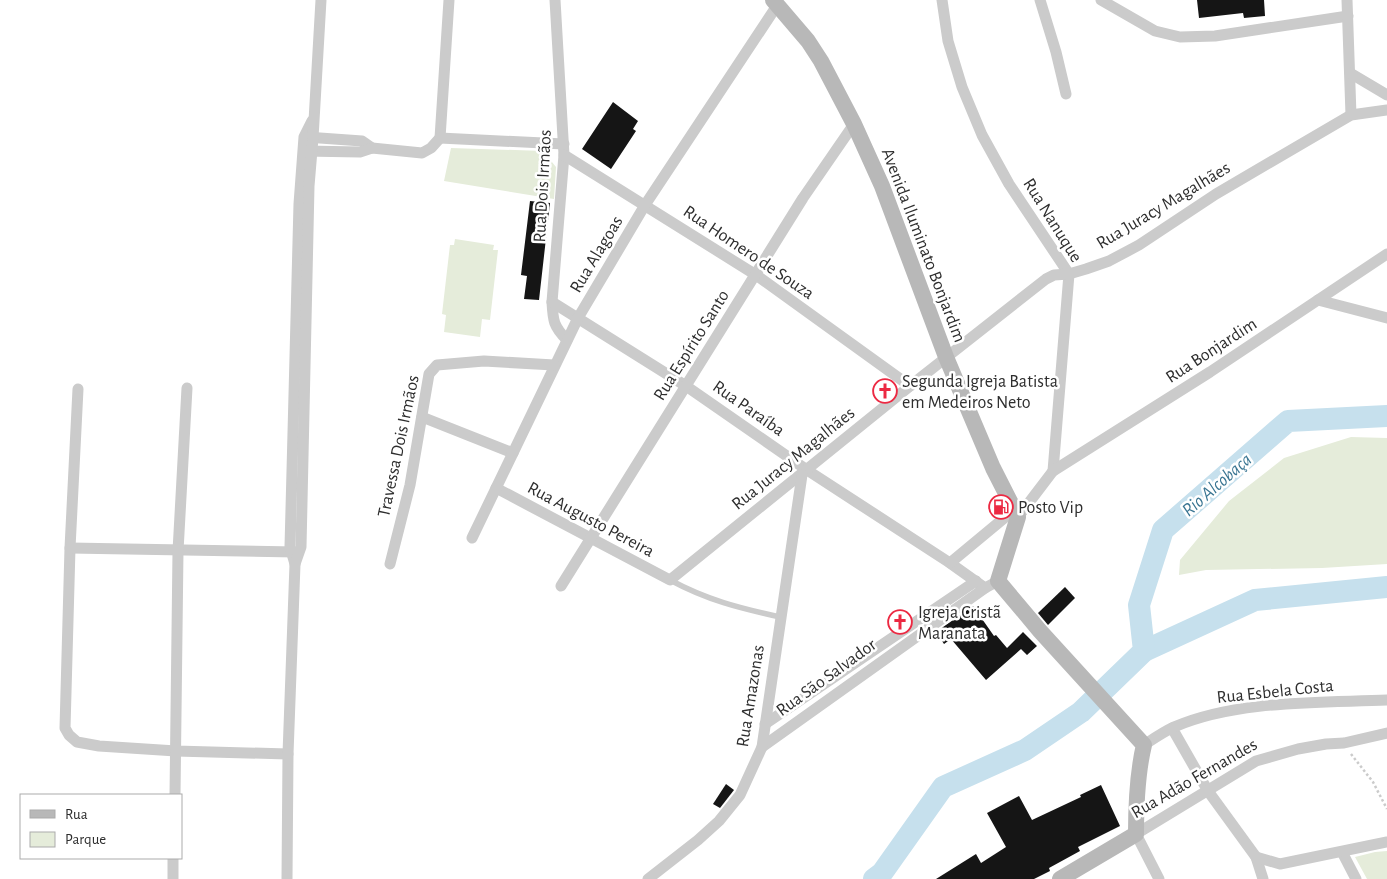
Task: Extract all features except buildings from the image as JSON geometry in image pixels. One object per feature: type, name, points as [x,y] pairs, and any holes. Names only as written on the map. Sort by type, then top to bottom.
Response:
[{"type":"street","points":[[288,879],[288,754],[295,564],[302,268],[307,151],[308,137],[314,117],[321,0]]},
{"type":"street","points":[[307,151],[360,152],[372,148],[422,153],[431,148],[440,138],[449,0]]},
{"type":"street","name":"Rua Dois Irmãos","points":[[555,0],[564,149],[552,302],[553,320],[556,329],[567,340]]},
{"type":"street","name":"Rua Nanuque","points":[[942,0],[948,41],[962,87],[982,135],[1009,184],[1069,274],[1053,471]]},
{"type":"street","points":[[1040,0],[1056,52],[1066,94]]},
{"type":"street","points":[[1101,0],[1155,31],[1180,37],[1215,36],[1348,16]]},
{"type":"street","points":[[1347,0],[1350,115],[1387,110]]},
{"type":"street","name":"Avenida Iluminato Bonjardim","points":[[775,2],[808,41],[821,61],[854,124],[882,186],[946,357],[993,468],[1016,513]]},
{"type":"street","name":"Rua Alagoas","points":[[472,538],[578,318],[646,204],[775,2]]},
{"type":"street","points":[[1350,73],[1387,95]]},
{"type":"street","name":"Rua Juracy Magalhães","points":[[670,580],[946,357],[1046,279],[1054,275],[1069,274],[1109,261],[1139,245],[1216,194],[1350,115]]},
{"type":"street","name":"Rua Espírito Santo","points":[[561,586],[803,198],[854,124]]},
{"type":"street","points":[[308,137],[362,141],[372,148]]},
{"type":"street","name":"Rua Homero de Souza","points":[[440,138],[564,149],[756,275],[910,386]]},
{"type":"street","name":"Rua Bonjardim","points":[[1053,471],[1128,425],[1387,254]]},
{"type":"street","points":[[1318,300],[1387,318]]},
{"type":"street","name":"Rua Paraíba","points":[[552,302],[686,386],[804,472],[950,563],[987,583]]},
{"type":"street","name":"Travessa Dois Irmãos","points":[[390,564],[410,484],[429,374],[437,365],[484,361],[554,365]]},
{"type":"street","points":[[175,794],[178,551],[187,388]]},
{"type":"street","points":[[78,389],[70,548],[65,728],[69,735],[77,742],[99,746],[176,751],[288,754]]},
{"type":"street","points":[[422,417],[512,453]]},
{"type":"street","points":[[950,563],[1016,513],[1053,471]]},
{"type":"street","name":"Rua Amazonas","points":[[648,879],[719,821],[740,795],[762,747],[780,617],[804,472]]},
{"type":"street","name":"Rua Augusto Pereira","points":[[496,488],[670,580]]},
{"type":"street","points":[[1016,513],[987,583],[1040,631],[1144,745],[1138,772],[1136,834],[1158,879]]},
{"type":"street","points":[[70,548],[295,552]]},
{"type":"street","name":"Rua São Salvador","points":[[765,724],[987,583]]},
{"type":"street","name":"Rua São Salvador","points":[[762,747],[987,583]]},
{"type":"street","name":"Rua Esbela Costa","points":[[1144,745],[1172,728],[1198,718],[1236,710],[1290,704],[1387,700]]},
{"type":"street","points":[[1172,728],[1208,790],[1256,857],[1264,879]]},
{"type":"street","name":"Rua Adão Fernandes","points":[[1060,879],[1256,761],[1275,754],[1326,744],[1344,743],[1387,733]]},
{"type":"street","points":[[1256,857],[1280,864],[1387,842]]},
{"type":"street","points":[[1342,852],[1356,879]]},
{"type":"street","points":[[173,859],[173,879]]},
{"type":"lane","points":[[670,580],[694,593],[736,608],[780,617]]},
{"type":"path","points":[[1344,743],[1373,782],[1387,809]]},
{"type":"green space","points":[[451,148],[543,151],[556,167],[554,199],[444,181]]},
{"type":"green space","points":[[455,239],[494,245],[493,250],[498,250],[490,320],[482,319],[480,337],[444,332],[446,315],[442,314],[450,245],[454,245]]},
{"type":"green space","points":[[1351,437],[1387,438],[1387,564],[1322,568],[1206,570],[1179,575],[1180,560],[1229,501],[1284,458]]},
{"type":"green space","points":[[1387,851],[1387,879],[1367,879],[1355,857]]},
{"type":"waterway","name":"Rio Alcobaça","points":[[874,879],[882,873],[943,787],[1025,750],[1081,712],[1144,651],[1139,605],[1163,530],[1288,421],[1387,416]]},
{"type":"waterway","name":"Rio Alcobaça","points":[[1144,651],[1255,600],[1387,587]]},
{"type":"place","name":"Segunda Igreja Batista em Medeiros Neto","points":[[885,391]]},
{"type":"place","name":"Posto Vip","points":[[1001,507]]},
{"type":"place","name":"Igreja Cristã Maranata","points":[[900,622]]}]
